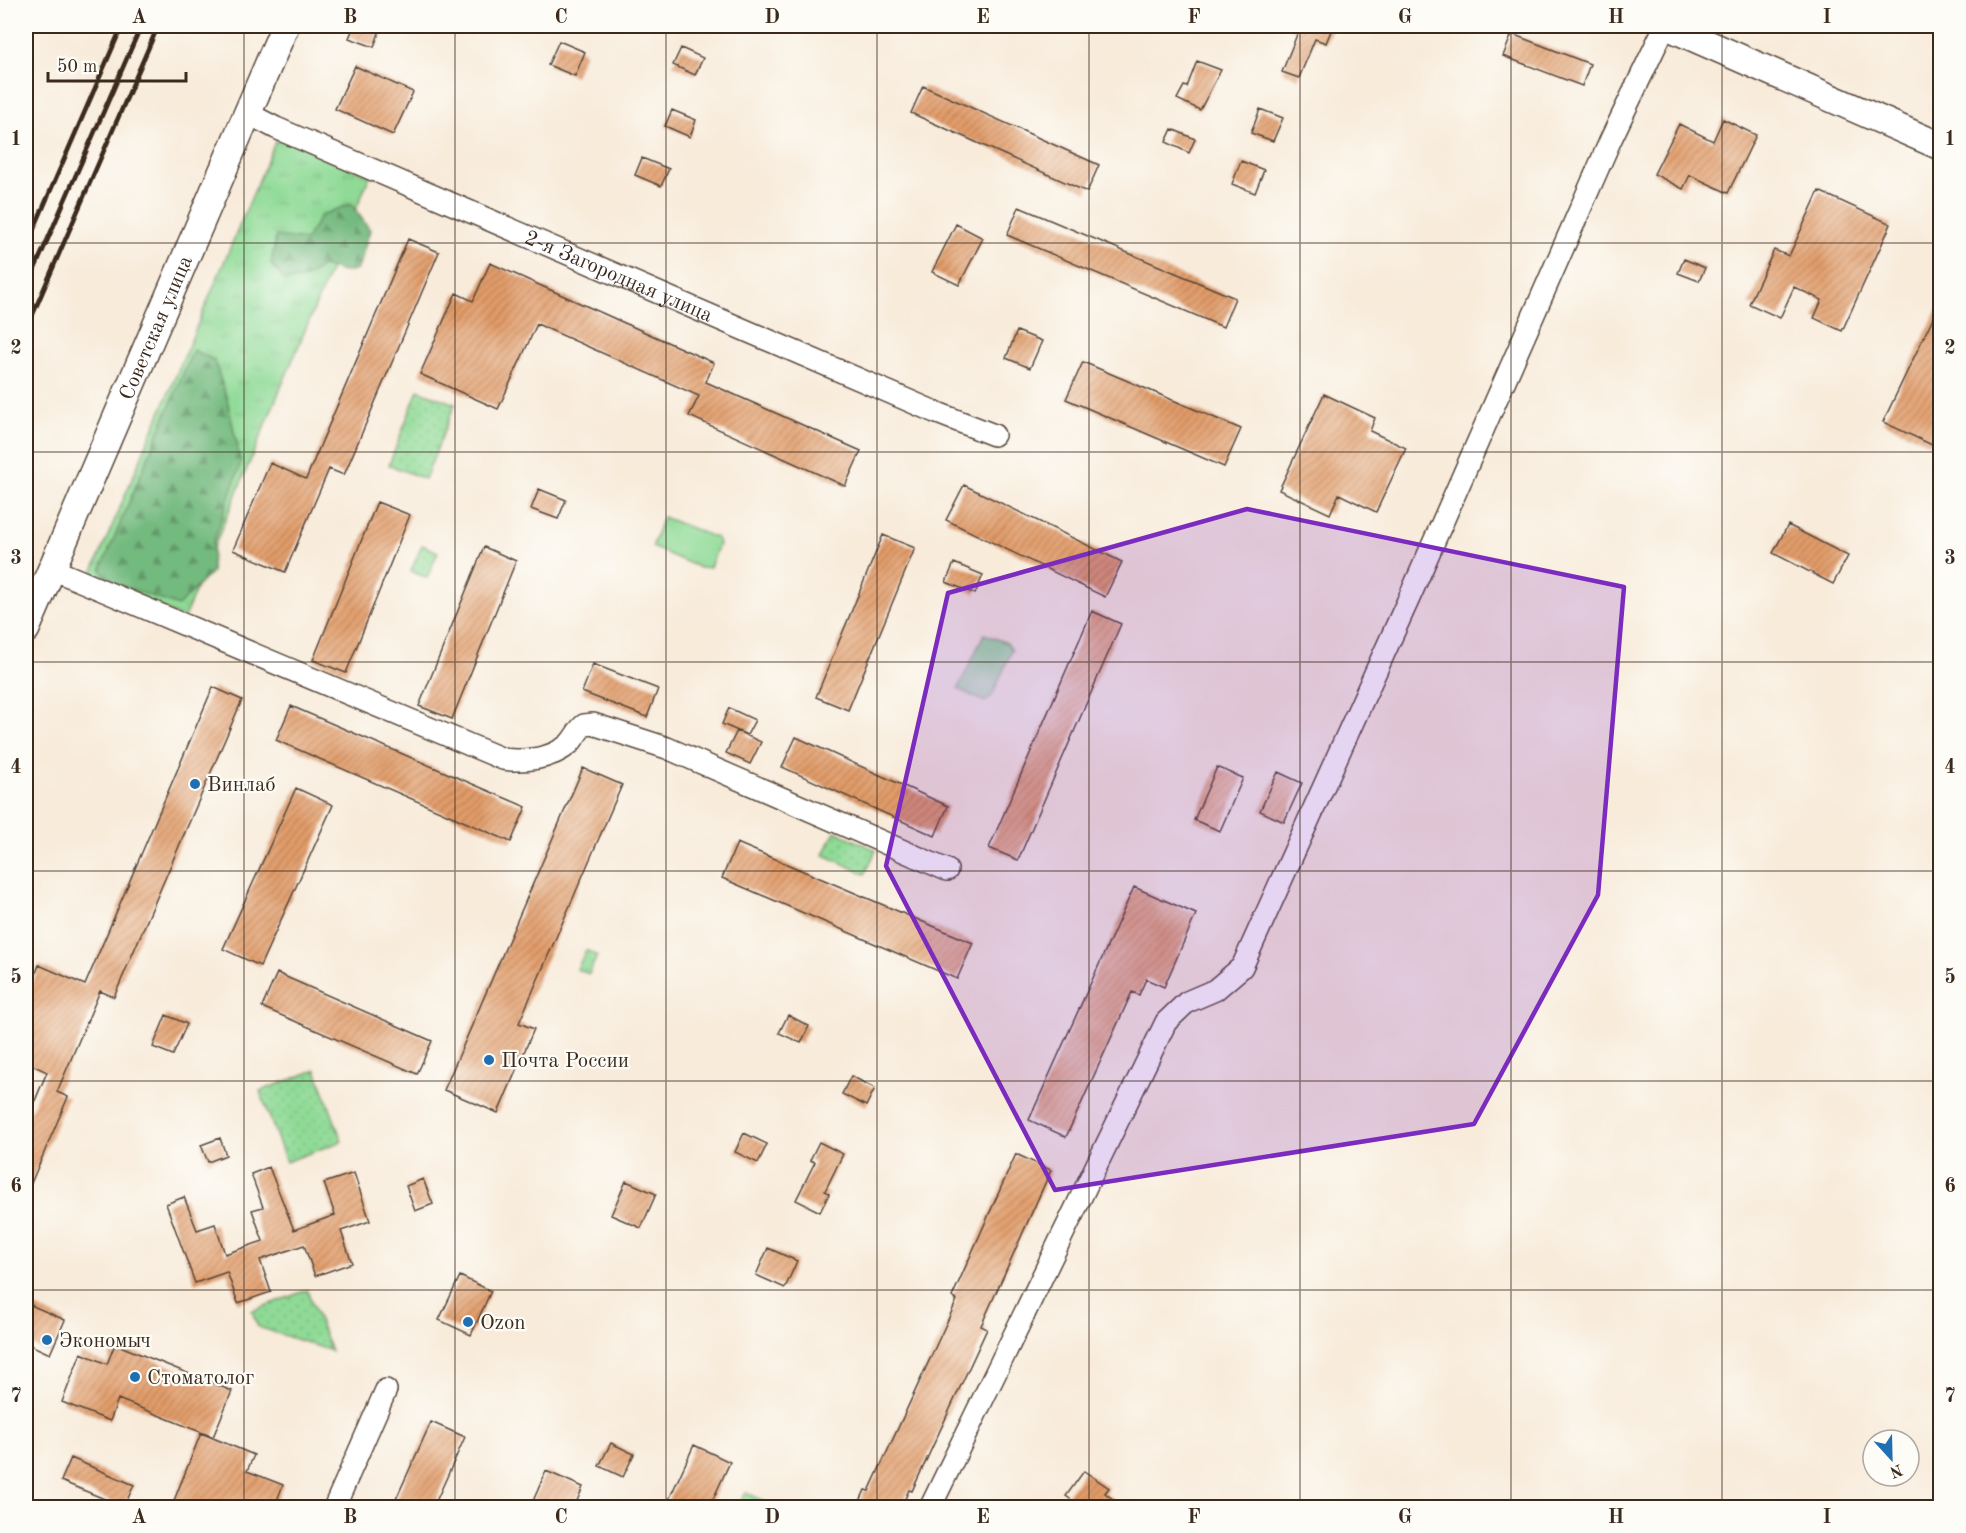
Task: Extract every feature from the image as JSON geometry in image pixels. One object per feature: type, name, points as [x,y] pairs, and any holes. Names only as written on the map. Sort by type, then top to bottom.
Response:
[{"type":"main road","name":"Советская улица","points":[[26,629],[285,26]]},
{"type":"main road","points":[[1666,26],[1941,146]]},
{"type":"street","points":[[930,1508],[1166,1022],[1187,1002],[1215,990],[1242,967],[1410,596],[1611,139],[1666,26]]},
{"type":"street","name":"2-я Загородная улица","points":[[247,113],[276,128],[994,435]]},
{"type":"street","points":[[52,569],[503,759],[523,762],[567,746],[584,725],[593,724],[667,748],[947,870]]},
{"type":"street","points":[[334,1508],[386,1390]]},
{"type":"highlighted area","points":[[1247,509],[1624,587],[1598,895],[1474,1124],[1055,1190],[886,866],[948,593]]},
{"type":"green space","points":[[278,135],[370,176],[184,618],[90,578]]},
{"type":"green space","points":[[351,204],[370,230],[358,269],[344,272],[322,266],[307,278],[285,281],[271,264],[276,236],[306,240],[321,215]]},
{"type":"green space","points":[[193,350],[214,360],[227,399],[241,463],[213,543],[212,572],[178,606],[106,580],[101,569]]},
{"type":"green space","points":[[418,390],[455,404],[425,479],[389,465]]},
{"type":"green space","points":[[663,517],[717,538],[719,544],[710,567],[700,568],[652,547]]},
{"type":"green space","points":[[422,545],[438,552],[427,578],[411,571]]},
{"type":"green space","points":[[984,634],[1007,643],[1012,650],[992,696],[985,702],[958,689]]},
{"type":"green space","points":[[835,831],[876,850],[865,874],[824,855]]},
{"type":"green space","points":[[586,950],[597,956],[589,974],[577,969]]},
{"type":"green space","points":[[316,1070],[342,1141],[286,1162],[260,1091]]},
{"type":"green space","points":[[307,1290],[331,1351],[258,1327],[252,1311]]},
{"type":"green space","points":[[746,1492],[772,1506],[738,1507]]},
{"type":"building","points":[[354,26],[368,26],[380,30],[374,47],[349,38]]},
{"type":"building","points":[[1283,26],[1333,26],[1326,43],[1315,39],[1299,78],[1282,72],[1298,32]]},
{"type":"building","points":[[1512,34],[1590,64],[1582,86],[1503,56]]},
{"type":"building","points":[[559,41],[585,52],[575,76],[548,65]]},
{"type":"building","points":[[681,48],[703,58],[695,75],[673,65]]},
{"type":"building","points":[[1197,61],[1221,70],[1200,110],[1177,99],[1184,86],[1187,87]]},
{"type":"building","points":[[355,66],[413,92],[393,135],[335,109]]},
{"type":"building","points":[[923,86],[1099,165],[1087,192],[911,113]]},
{"type":"building","points":[[1260,109],[1283,118],[1273,141],[1251,133]]},
{"type":"building","points":[[672,110],[696,120],[690,137],[665,126]]},
{"type":"building","points":[[1723,119],[1756,135],[1728,193],[1690,175],[1683,189],[1654,174],[1679,124],[1713,141]]},
{"type":"building","points":[[1172,129],[1195,139],[1189,153],[1166,142]]},
{"type":"building","points":[[642,158],[669,169],[661,186],[635,175]]},
{"type":"building","points":[[1241,161],[1264,170],[1255,193],[1232,184]]},
{"type":"building","points":[[1819,191],[1891,224],[1842,331],[1814,318],[1822,300],[1794,287],[1780,318],[1749,304],[1774,250],[1789,256]]},
{"type":"building","points":[[1019,207],[1235,298],[1223,327],[1007,235]]},
{"type":"building","points":[[956,224],[983,238],[959,285],[932,272]]},
{"type":"building","points":[[408,239],[439,252],[344,475],[329,469],[285,572],[233,550],[270,463],[306,479]]},
{"type":"building","points":[[1684,259],[1705,268],[1699,281],[1678,273]]},
{"type":"building","points":[[490,263],[714,363],[706,382],[861,451],[845,486],[689,416],[699,396],[537,324],[498,409],[420,374],[456,293],[473,301]]},
{"type":"building","points":[[1941,301],[1941,427],[1932,445],[1883,422]]},
{"type":"building","points":[[1017,331],[1042,341],[1030,368],[1006,358]]},
{"type":"building","points":[[1083,362],[1241,429],[1224,467],[1066,399]]},
{"type":"building","points":[[1324,394],[1375,418],[1370,431],[1406,448],[1376,512],[1339,494],[1330,514],[1279,490]]},
{"type":"building","points":[[964,485],[1122,562],[1105,597],[946,520]]},
{"type":"building","points":[[539,489],[566,500],[558,519],[531,509]]},
{"type":"building","points":[[377,502],[410,515],[346,673],[313,660]]},
{"type":"building","points":[[1788,525],[1848,556],[1833,584],[1773,553]]},
{"type":"building","points":[[883,535],[915,548],[848,710],[816,697]]},
{"type":"building","points":[[484,547],[516,561],[452,719],[419,706]]},
{"type":"building","points":[[954,563],[983,575],[975,594],[946,582]]},
{"type":"building","points":[[1092,611],[1121,624],[1018,860],[989,848]]},
{"type":"building","points":[[593,664],[658,689],[647,717],[582,692]]},
{"type":"building","points":[[213,687],[242,700],[114,997],[100,991],[57,1092],[68,1097],[26,1195],[26,1122],[47,1072],[26,1062],[26,998],[39,965],[85,985]]},
{"type":"building","points":[[291,706],[526,807],[511,842],[276,740]]},
{"type":"building","points":[[729,708],[755,720],[747,735],[722,724]]},
{"type":"building","points":[[737,731],[761,742],[750,764],[726,753]]},
{"type":"building","points":[[796,737],[948,806],[935,836],[782,767]]},
{"type":"building","points":[[1217,767],[1243,778],[1220,831],[1194,820]]},
{"type":"building","points":[[583,768],[622,785],[519,1023],[534,1029],[498,1113],[444,1090]]},
{"type":"building","points":[[1278,772],[1302,783],[1284,822],[1260,811]]},
{"type":"building","points":[[296,788],[333,805],[260,966],[223,949]]},
{"type":"building","points":[[737,843],[973,943],[957,979],[722,878]]},
{"type":"building","points":[[1134,887],[1196,914],[1164,987],[1146,979],[1139,995],[1132,992],[1066,1137],[1029,1120]]},
{"type":"building","points":[[277,973],[432,1041],[417,1074],[262,1007]]},
{"type":"building","points":[[166,1015],[187,1024],[173,1055],[153,1047]]},
{"type":"building","points":[[788,1015],[809,1026],[801,1043],[779,1033]]},
{"type":"building","points":[[851,1076],[875,1088],[866,1106],[842,1094]]},
{"type":"building","points":[[744,1133],[767,1144],[758,1163],[735,1152]]},
{"type":"building","points":[[220,1138],[226,1155],[208,1162],[201,1145]]},
{"type":"building","points":[[819,1142],[843,1154],[825,1191],[829,1194],[820,1212],[796,1200],[815,1162],[810,1160]]},
{"type":"building","points":[[1016,1154],[1051,1170],[981,1326],[987,1329],[912,1491],[909,1490],[901,1508],[857,1508],[865,1490],[869,1491],[957,1300],[952,1297]]},
{"type":"building","points":[[269,1167],[294,1230],[335,1215],[324,1183],[354,1173],[370,1221],[341,1231],[352,1263],[315,1276],[304,1245],[260,1260],[271,1292],[238,1303],[227,1272],[195,1283],[166,1204],[184,1197],[197,1230],[215,1224],[225,1254],[263,1241],[252,1210],[263,1207],[251,1174]]},
{"type":"building","points":[[423,1179],[433,1204],[415,1211],[406,1186]]},
{"type":"building","points":[[626,1181],[656,1194],[641,1228],[611,1215]]},
{"type":"building","points":[[768,1248],[797,1261],[785,1288],[756,1275]]},
{"type":"building","points":[[460,1276],[491,1291],[471,1335],[439,1320]]},
{"type":"building","points":[[26,1303],[65,1320],[50,1354],[26,1343]]},
{"type":"building","name":"Стоматолог","points":[[115,1344],[232,1391],[213,1437],[118,1399],[110,1421],[62,1402],[81,1353],[107,1364]]},
{"type":"building","points":[[431,1422],[465,1437],[433,1508],[392,1508]]},
{"type":"building","points":[[201,1433],[254,1455],[247,1471],[283,1485],[274,1508],[171,1508]]},
{"type":"building","points":[[611,1443],[634,1454],[623,1477],[599,1466]]},
{"type":"building","points":[[694,1445],[730,1462],[709,1508],[665,1508]]},
{"type":"building","points":[[71,1458],[134,1485],[124,1507],[61,1481]]},
{"type":"building","points":[[546,1471],[583,1487],[574,1508],[530,1508]]},
{"type":"building","points":[[1084,1471],[1109,1488],[1105,1493],[1124,1508],[1083,1508],[1066,1496]]},
{"type":"railway","points":[[26,247],[122,26]]},
{"type":"railway","points":[[26,289],[141,26]]},
{"type":"railway","points":[[26,330],[158,26]]},
{"type":"place","name":"Винлаб","points":[[195,784]]},
{"type":"place","name":"Почта России","points":[[489,1060]]},
{"type":"place","name":"Ozon","points":[[468,1322]]},
{"type":"place","name":"Экономыч","points":[[47,1340]]},
{"type":"place","name":"Стоматолог","points":[[135,1377]]}]
